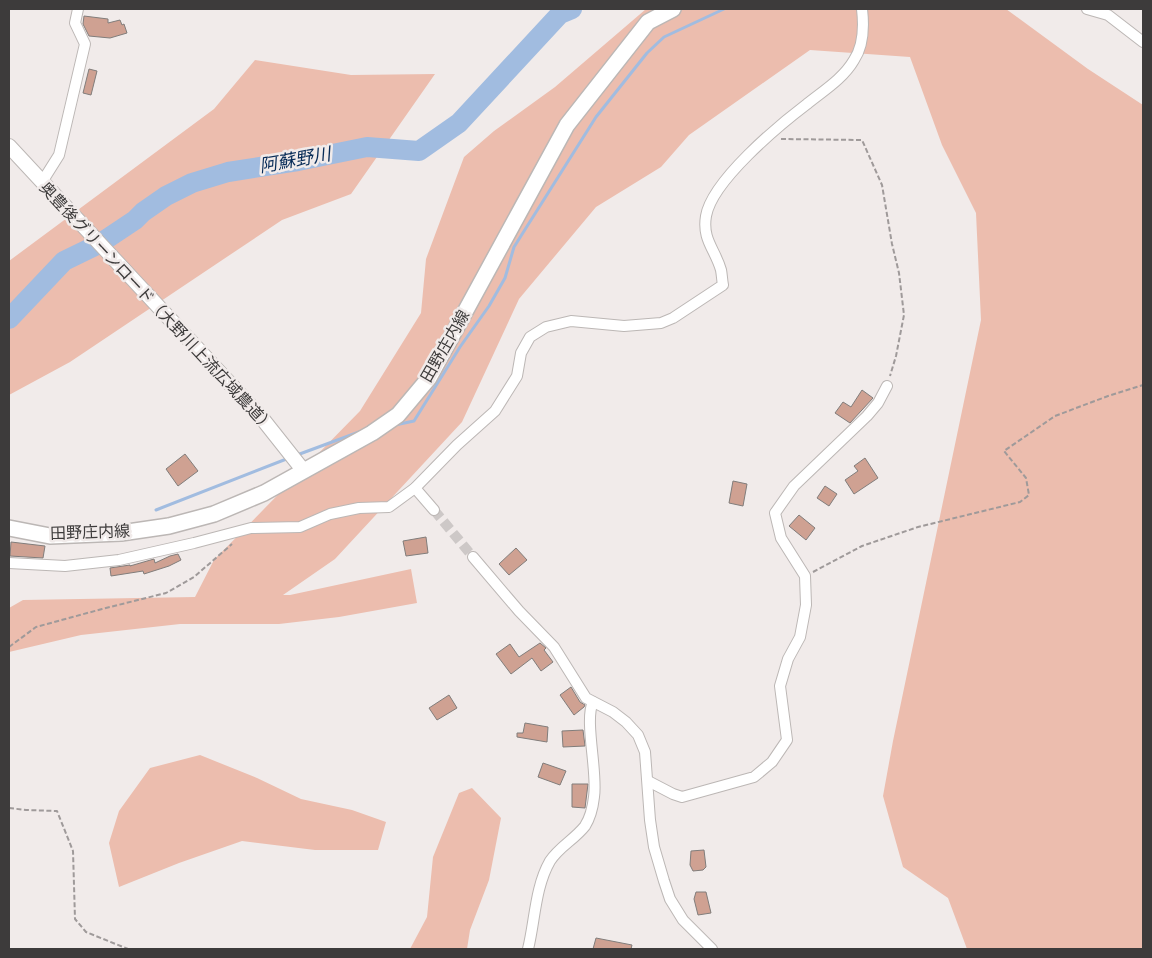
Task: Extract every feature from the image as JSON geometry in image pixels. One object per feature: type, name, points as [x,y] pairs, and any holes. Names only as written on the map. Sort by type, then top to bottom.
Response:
[{"type":"main road","name":"田野庄内線","points":[[9,528],[50,536],[121,533],[169,526],[214,514],[264,493],[372,433],[398,415],[429,378],[567,125],[648,22],[673,9]]},
{"type":"street","points":[[42,182],[59,155],[85,44],[75,23],[78,9]]},
{"type":"street","points":[[9,563],[65,566],[119,560],[251,528],[300,527],[330,514],[358,508],[389,507],[415,488],[457,445],[495,411],[517,376],[521,353],[530,337],[546,327],[571,321],[624,326],[661,323],[673,318],[723,285],[721,270],[704,233],[706,214],[717,191],[735,169],[786,120],[842,76],[855,59],[864,31],[862,9]]},
{"type":"street","points":[[1087,9],[1108,15],[1143,42]]},
{"type":"street","name":"奥豊後グリーンロード（大野川上流広域農道）","points":[[9,146],[260,417],[303,470]]},
{"type":"street","points":[[648,781],[673,794],[682,796],[754,777],[772,762],[787,740],[780,686],[788,659],[800,637],[806,604],[805,576],[782,538],[776,512],[794,486],[867,416],[878,403],[887,386]]},
{"type":"street","points":[[415,488],[434,510]]},
{"type":"street","points":[[473,557],[519,611],[554,646],[582,694],[613,712],[638,735],[645,752],[654,847],[670,899],[683,920],[712,949]]},
{"type":"street","points":[[528,949],[540,886],[550,860],[584,826],[589,816],[594,796],[595,778],[590,722],[593,702]]},
{"type":"path","points":[[767,138],[862,140],[882,184],[899,273],[904,316],[896,356],[887,386]]},
{"type":"path","points":[[805,576],[862,546],[918,528],[1020,502],[1029,495],[1026,478],[1004,451],[1055,416],[1143,385]]},
{"type":"path","points":[[9,647],[36,627],[166,593],[194,577],[251,528]]},
{"type":"path","points":[[9,808],[57,811],[72,851],[75,919],[86,932],[128,949]]},
{"type":"shaded area","points":[[646,9],[1006,9],[1088,69],[1143,105],[1143,949],[967,949],[948,898],[903,867],[883,796],[981,320],[976,213],[942,145],[910,57],[810,50],[689,135],[661,167],[596,207],[519,299],[462,422],[335,559],[283,595],[411,569],[417,603],[339,617],[279,624],[180,624],[81,635],[9,652],[9,608],[23,600],[195,597],[214,560],[360,411],[421,313],[426,259],[464,157],[494,131],[555,87]]},
{"type":"shaded area","points":[[255,60],[351,75],[435,74],[351,194],[282,220],[70,362],[9,395],[9,261],[214,109]]},
{"type":"shaded area","points":[[200,755],[257,778],[301,799],[352,810],[386,822],[378,850],[315,850],[242,841],[119,887],[109,843],[119,811],[150,768]]},
{"type":"shaded area","points":[[472,788],[501,818],[489,880],[470,930],[467,949],[410,949],[427,917],[433,857],[459,793]]},
{"type":"building","points":[[84,16],[108,19],[108,23],[120,20],[122,25],[124,24],[127,33],[110,38],[89,36],[83,24]]},
{"type":"building","points":[[89,69],[97,71],[91,95],[83,93]]},
{"type":"building","points":[[862,390],[873,398],[850,423],[835,413],[843,402],[851,407]]},
{"type":"building","points":[[185,454],[198,471],[178,486],[166,469]]},
{"type":"building","points":[[865,458],[878,478],[854,494],[845,480],[858,471],[854,466]]},
{"type":"building","points":[[733,481],[747,484],[743,506],[729,503]]},
{"type":"building","points":[[825,486],[837,494],[829,506],[817,498]]},
{"type":"building","points":[[799,515],[815,528],[806,540],[789,526]]},
{"type":"building","points":[[426,537],[428,553],[406,556],[403,541]]},
{"type":"building","points":[[11,542],[45,546],[43,558],[10,556]]},
{"type":"building","points":[[516,548],[527,560],[509,575],[499,564]]},
{"type":"building","points":[[178,554],[181,560],[169,566],[144,574],[143,571],[111,576],[110,568],[130,566],[154,559],[155,563]]},
{"type":"building","points":[[540,643],[546,648],[544,650],[553,662],[541,671],[532,658],[511,674],[496,654],[510,644],[519,657]]},
{"type":"building","points":[[571,687],[580,702],[585,705],[574,715],[560,695]]},
{"type":"building","points":[[449,695],[457,708],[437,720],[429,708]]},
{"type":"building","points":[[525,723],[548,727],[547,742],[517,737],[517,733],[523,733]]},
{"type":"building","points":[[583,730],[585,746],[563,747],[562,731]]},
{"type":"building","points":[[543,763],[566,771],[560,785],[538,777]]},
{"type":"building","points":[[572,784],[588,784],[585,808],[572,807]]},
{"type":"building","points":[[704,850],[706,867],[703,870],[693,871],[690,865],[691,851]]},
{"type":"building","points":[[696,892],[706,892],[711,913],[698,915],[694,899]]},
{"type":"building","points":[[596,938],[632,945],[631,949],[593,949]]},
{"type":"waterway","name":"阿蘇野川","points":[[9,319],[64,261],[99,244],[166,196],[192,183],[228,172],[298,161],[367,147],[419,151],[459,123],[560,14],[572,9]]},
{"type":"waterway","points":[[395,425],[414,421],[460,347],[489,306],[505,278],[514,247],[596,117],[647,53],[664,37],[724,9]]},
{"type":"waterway","points":[[297,455],[359,432]]},
{"type":"waterway","points":[[156,510],[289,458]]},
{"type":"tunnel","points":[[434,510],[473,557]]}]
